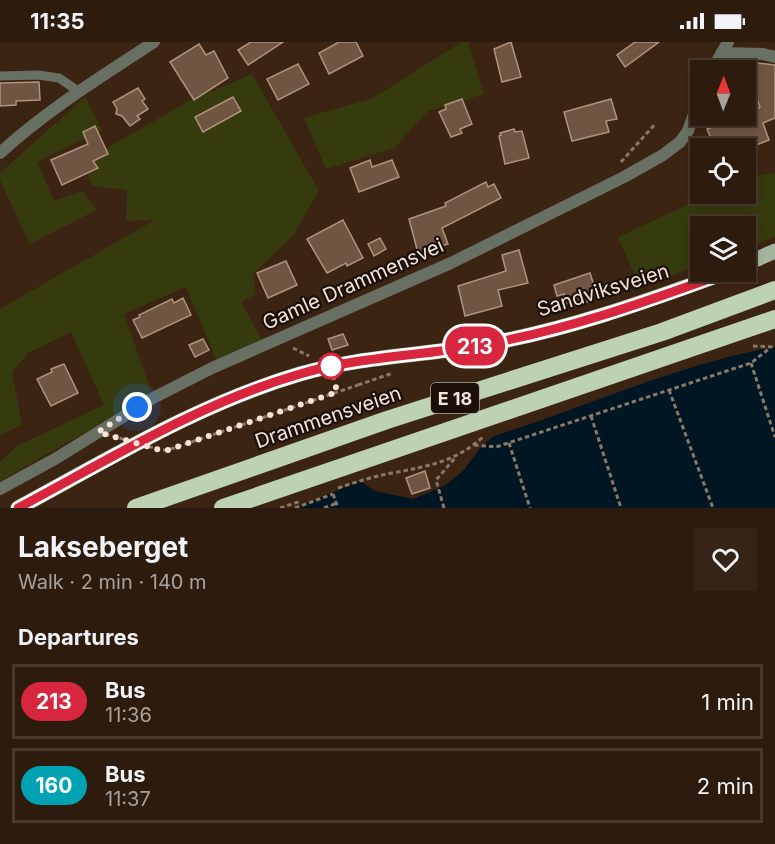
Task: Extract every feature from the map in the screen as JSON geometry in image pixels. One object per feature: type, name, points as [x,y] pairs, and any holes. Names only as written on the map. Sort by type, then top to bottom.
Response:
[{"type":"highway","name":"Drammensveien","points":[[136,508],[387,420],[663,332],[775,290]]},
{"type":"highway","name":"E 18","points":[[223,508],[775,319]]},
{"type":"main road","points":[[756,260],[775,251]]},
{"type":"main road","name":"Sandviksveien","points":[[18,508],[188,418],[235,396],[281,380],[352,362],[476,346],[521,337],[637,304],[699,282]]},
{"type":"street","points":[[0,153],[78,91],[154,42]]},
{"type":"street","points":[[725,47],[775,57]]},
{"type":"street","name":"Gamle Drammensvei","points":[[0,489],[56,459],[155,396],[379,292],[451,263],[624,177],[663,155],[680,142],[690,125]]},
{"type":"lane","points":[[0,76],[38,75],[59,78],[78,91]]},
{"type":"path","points":[[620,162],[656,123]]},
{"type":"path","points":[[754,345],[775,347]]},
{"type":"path","points":[[474,445],[496,447],[509,443],[751,363],[770,348]]},
{"type":"path","points":[[751,363],[775,437]]},
{"type":"path","points":[[98,432],[160,450],[168,450],[358,385]]},
{"type":"path","points":[[669,390],[713,508]]},
{"type":"path","points":[[591,416],[621,508]]},
{"type":"path","points":[[360,482],[433,465],[456,457],[484,435]]},
{"type":"path","points":[[509,443],[530,508]]},
{"type":"path","points":[[444,508],[436,480],[456,457]]},
{"type":"path","points":[[295,508],[332,492],[339,508]]},
{"type":"path","points":[[324,508],[337,503]]},
{"type":"green space","points":[[462,42],[468,42],[484,94],[428,111],[394,148],[326,169],[304,118],[371,99]]},
{"type":"green space","points":[[252,74],[319,191],[293,235],[253,274],[256,294],[241,302],[262,340],[216,359],[186,287],[124,314],[152,394],[0,481],[0,462],[17,446],[104,405],[71,332],[28,353],[12,372],[22,425],[0,435],[0,309],[155,220],[126,221],[127,190],[92,186],[83,162],[189,101]]},
{"type":"green space","points":[[85,97],[102,130],[37,162],[54,201],[83,191],[96,210],[30,244],[0,180],[0,173]]},
{"type":"green space","points":[[775,173],[775,237],[756,244],[756,216],[690,216],[690,269],[640,287],[618,237],[690,204],[756,204],[756,176]]},
{"type":"water","points":[[775,347],[775,508],[295,508],[360,481],[375,491],[413,499],[444,486],[463,471],[480,448],[494,436],[668,375]]},
{"type":"building","points":[[251,42],[283,42],[248,65],[238,50]]},
{"type":"building","points":[[339,42],[356,42],[363,56],[329,74],[319,53]]},
{"type":"building","points":[[511,42],[521,77],[502,82],[494,49]]},
{"type":"building","points":[[635,42],[659,42],[625,67],[617,55]]},
{"type":"building","points":[[199,44],[206,55],[214,51],[228,78],[194,100],[170,62]]},
{"type":"building","points":[[756,63],[775,65],[775,118],[763,123],[769,140],[756,145],[756,138],[711,138],[707,129],[716,126],[756,126],[756,110],[760,107],[756,97]]},
{"type":"building","points":[[298,64],[309,84],[278,100],[267,79]]},
{"type":"building","points":[[39,82],[40,100],[16,101],[16,105],[0,106],[0,83]]},
{"type":"building","points":[[138,88],[145,99],[142,101],[148,109],[137,116],[140,119],[130,126],[122,116],[116,114],[117,109],[113,102]]},
{"type":"building","points":[[233,97],[241,111],[203,132],[195,117]]},
{"type":"building","points":[[462,99],[472,124],[460,129],[462,133],[451,137],[439,112],[446,109],[445,105]]},
{"type":"building","points":[[611,99],[617,119],[606,121],[609,132],[572,141],[564,112]]},
{"type":"building","points":[[95,126],[108,154],[93,161],[98,168],[62,185],[51,160],[88,144],[83,132]]},
{"type":"building","points":[[514,129],[515,132],[522,131],[529,158],[505,164],[499,136],[500,133]]},
{"type":"building","points":[[370,160],[372,167],[392,160],[399,177],[359,192],[350,168]]},
{"type":"building","points":[[486,182],[488,187],[494,184],[501,198],[442,228],[448,244],[418,253],[409,219],[446,206],[445,203]]},
{"type":"building","points":[[343,220],[363,258],[347,266],[346,263],[327,273],[307,239]]},
{"type":"building","points":[[380,238],[386,249],[374,256],[368,244]]},
{"type":"building","points":[[519,250],[528,283],[498,290],[502,306],[465,316],[458,286],[506,271],[502,255]]},
{"type":"building","points":[[286,261],[297,285],[268,298],[257,273]]},
{"type":"building","points":[[590,273],[597,295],[589,297],[590,301],[575,306],[574,301],[566,304],[564,294],[557,296],[554,285]]},
{"type":"building","points":[[183,298],[191,315],[142,338],[133,320],[172,299],[174,303]]},
{"type":"building","points":[[343,334],[348,345],[332,350],[328,339]]},
{"type":"building","points":[[203,339],[209,350],[195,357],[189,345]]},
{"type":"building","points":[[64,364],[78,393],[51,406],[37,379],[52,372],[51,369]]},
{"type":"building","points":[[425,471],[430,488],[412,494],[406,478]]},
{"type":"bus line","name":"213","points":[[18,508],[212,406],[302,373],[352,362],[476,346],[521,337],[637,304],[700,282]]},
{"type":"route","points":[[137,407],[98,432],[160,450],[168,450],[337,392],[331,366]]}]
